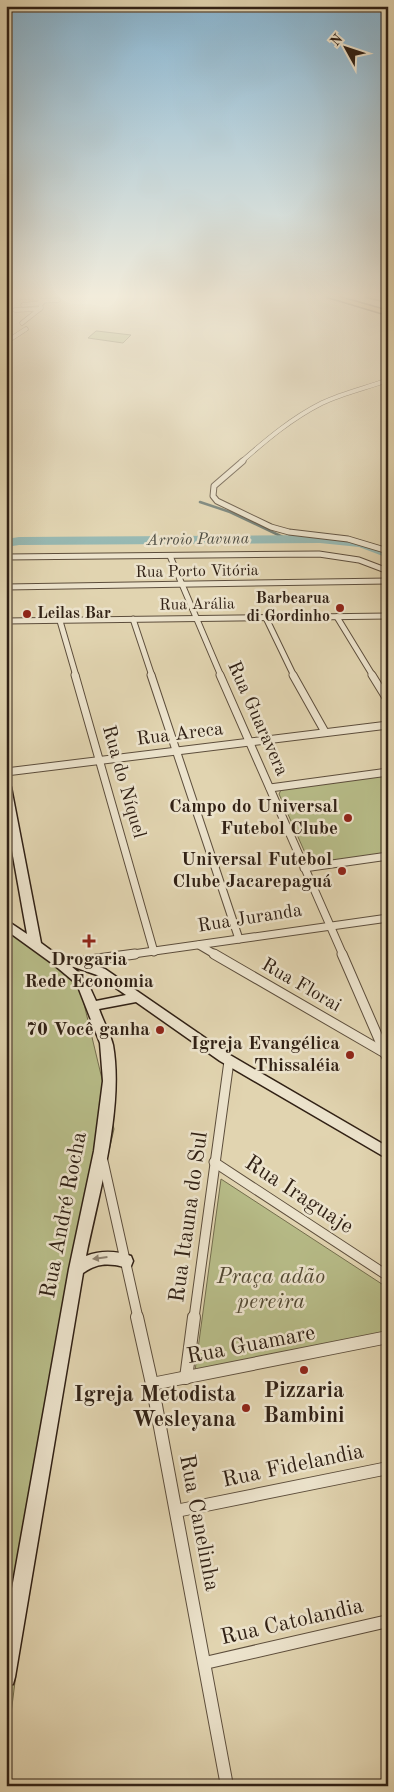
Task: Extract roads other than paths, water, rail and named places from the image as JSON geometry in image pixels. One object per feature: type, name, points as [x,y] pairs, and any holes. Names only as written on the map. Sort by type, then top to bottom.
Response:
[{"type":"main road","points":[[6,787],[35,945]]},
{"type":"main road","name":"Rua André Rocha","points":[[6,924],[57,961],[82,982],[106,1043],[110,1069],[101,1151],[76,1269],[6,1676]]},
{"type":"main road","name":"Rua Juranda","points":[[57,961],[75,962],[101,972],[135,998],[229,1061],[388,1154]]},
{"type":"main road","points":[[114,1000],[124,989]]},
{"type":"main road","points":[[93,1006],[114,1000],[135,998]]},
{"type":"main road","points":[[76,1269],[96,1258],[110,1257],[126,1262]]},
{"type":"street","points":[[386,381],[331,399],[310,410],[276,434],[214,486],[213,496],[222,504],[278,530],[348,538],[388,551]]},
{"type":"street","points":[[6,557],[319,554],[359,560],[388,572]]},
{"type":"street","name":"Rua Guaravera","points":[[170,556],[195,618],[387,1056]]},
{"type":"street","name":"Rua Porto Vitória","points":[[6,587],[388,581]]},
{"type":"street","name":"Rua Arália","points":[[6,621],[388,616]]},
{"type":"street","points":[[337,617],[388,701]]},
{"type":"street","points":[[266,618],[290,669],[325,732]]},
{"type":"street","points":[[133,619],[175,751],[239,939]]},
{"type":"street","name":"Rua do Níquel","points":[[60,621],[154,952]]},
{"type":"street","name":"Rua Areca","points":[[6,772],[388,725]]},
{"type":"street","points":[[270,788],[388,772]]},
{"type":"street","points":[[304,868],[388,856]]},
{"type":"street","name":"Rua Juranda","points":[[75,962],[388,918]]},
{"type":"street","name":"Rua Florai","points":[[198,945],[387,1056]]},
{"type":"street","points":[[101,972],[103,964],[118,957]]},
{"type":"street","name":"Rua Itauna do Sul","points":[[186,1378],[229,1061]]},
{"type":"street","name":"Rua Canelinha","points":[[101,1151],[152,1384],[227,1786]]},
{"type":"street","name":"Rua Iraguaje","points":[[214,1162],[388,1276]]},
{"type":"street","name":"Rua Guamare","points":[[152,1384],[388,1337]]},
{"type":"street","name":"Rua Fidelandia","points":[[176,1511],[388,1468]]},
{"type":"street","name":"Rua Catolandia","points":[[205,1663],[388,1621]]},
{"type":"waterway","points":[[200,502],[230,512],[287,539]]},
{"type":"waterway","name":"Arroio Pavuna","points":[[6,543],[19,541],[320,539],[361,544],[388,554]]},
{"type":"place","name":"Barbearua di Gordinho","points":[[340,608]]},
{"type":"place","name":"Leilas Bar","points":[[27,614]]},
{"type":"place","name":"Campo do Universal Futebol Clube","points":[[348,818]]},
{"type":"place","name":"Universal Futebol Clube Jacarepaguá","points":[[342,871]]},
{"type":"place","name":"Drogaria Rede Economia","points":[[89,941]]},
{"type":"place","name":"70 Você ganha","points":[[160,1030]]},
{"type":"place","name":"Igreja Evangélica Thissaléia","points":[[350,1055]]},
{"type":"place","name":"Pizzaria Bambini","points":[[304,1370]]},
{"type":"place","name":"Igreja Metodista Wesleyana","points":[[246,1408]]},
{"type":"park label","name":"Praça adão pereira","points":[[271,1290]]}]
